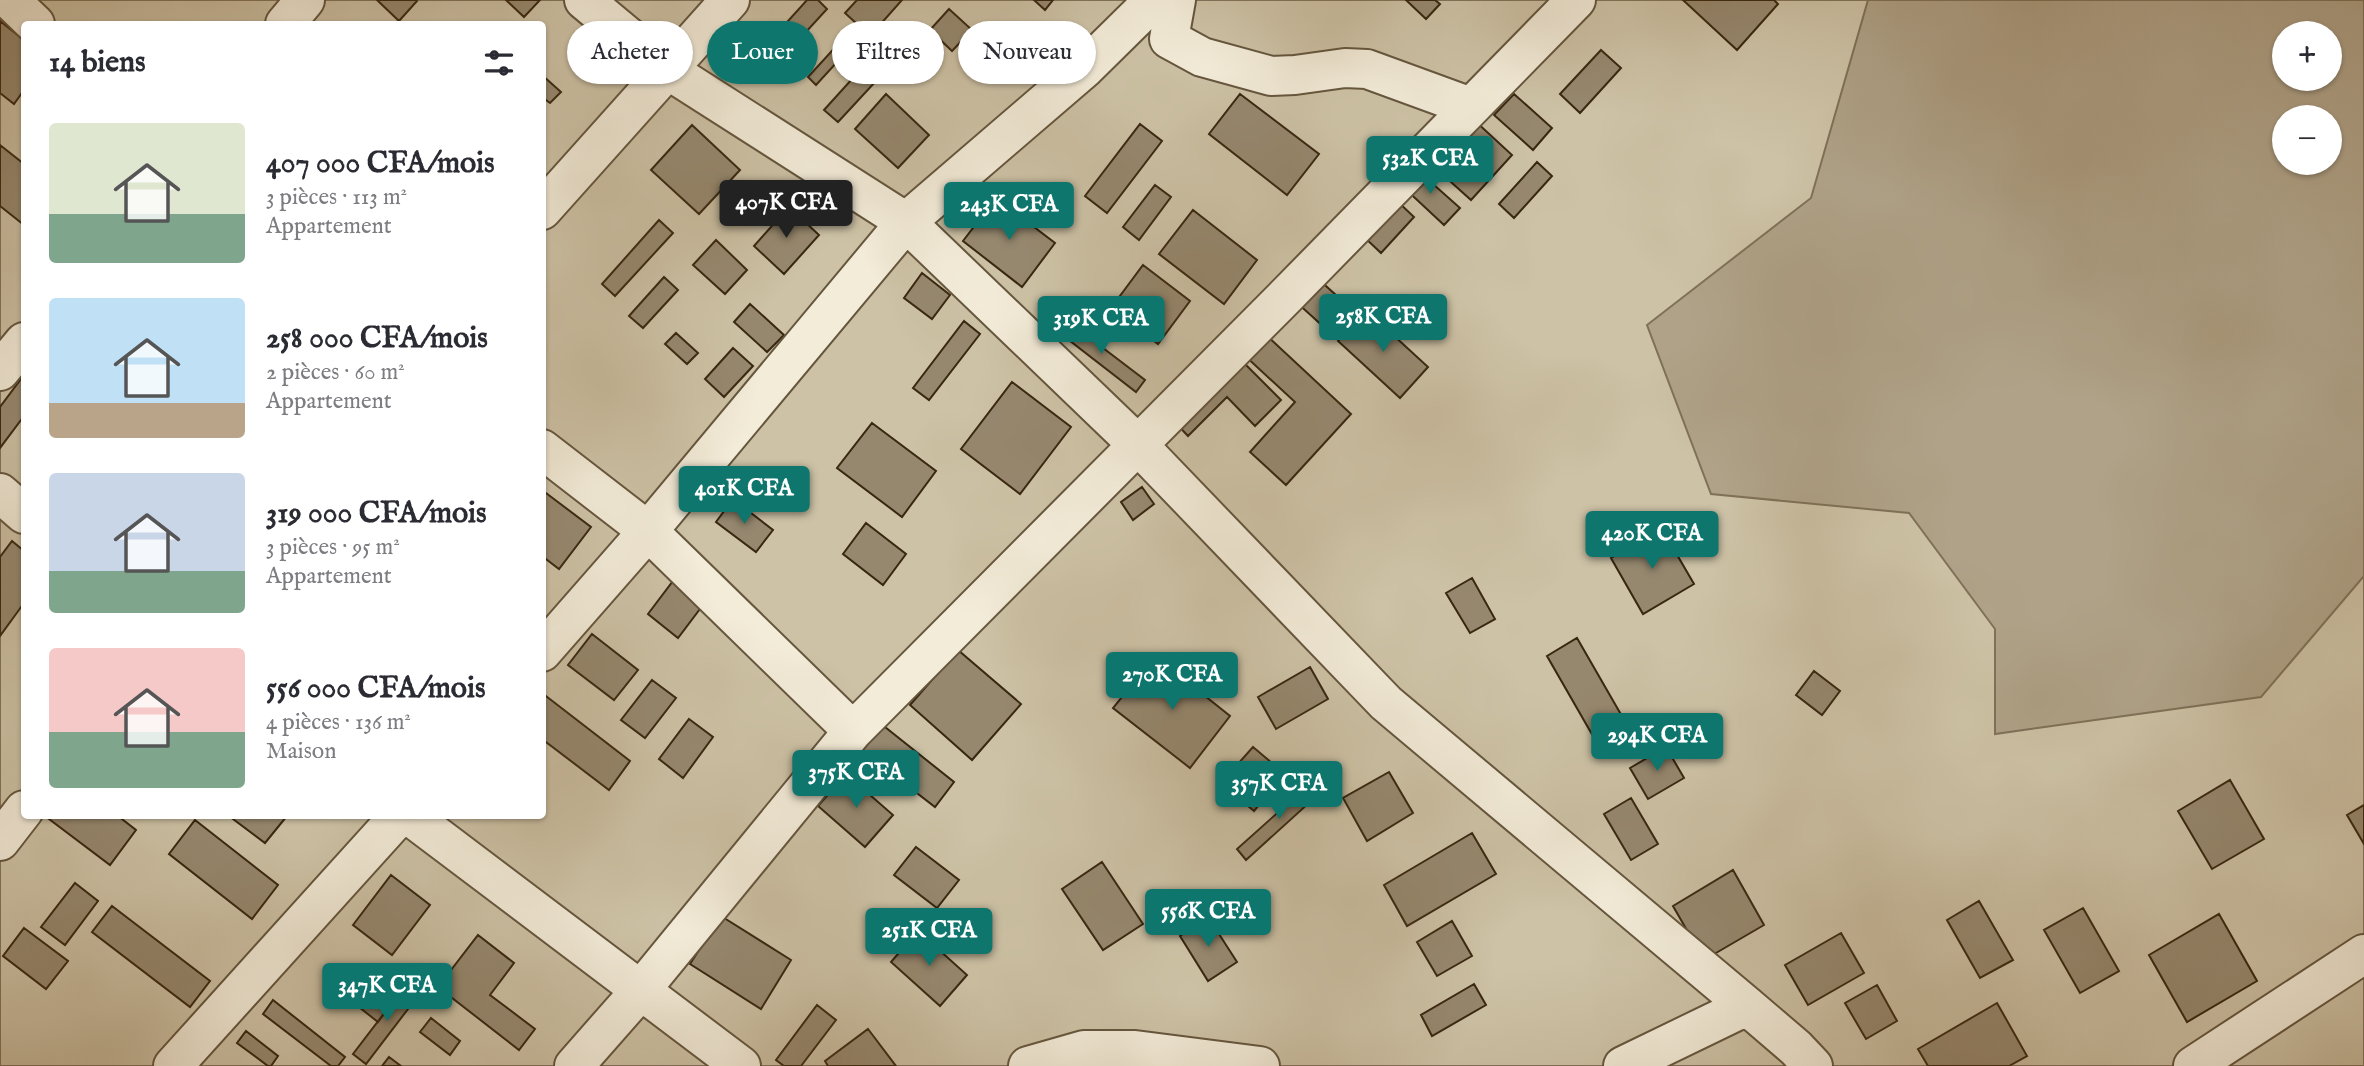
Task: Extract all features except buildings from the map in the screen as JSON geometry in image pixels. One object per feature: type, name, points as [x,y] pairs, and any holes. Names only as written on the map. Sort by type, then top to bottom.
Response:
[{"type":"street","points":[[10,0],[32,21]]},
{"type":"street","points":[[288,21],[305,0]]},
{"type":"street","points":[[584,0],[609,21]]},
{"type":"street","points":[[693,42],[730,0]]},
{"type":"street","points":[[546,647],[648,531],[906,222],[1085,68],[1154,0]]},
{"type":"street","points":[[1176,0],[1169,39],[1202,57],[1271,76],[1345,68],[1367,69],[1471,107]]},
{"type":"street","points":[[574,1066],[640,991],[853,731],[1576,0]]},
{"type":"street","points":[[546,206],[655,84]]},
{"type":"street","points":[[690,84],[906,222],[1137,444],[1386,703],[1747,1006],[1813,1066]]},
{"type":"street","points":[[0,371],[21,346]]},
{"type":"street","points":[[546,452],[648,531],[853,731]]},
{"type":"street","points":[[0,493],[21,511]]},
{"type":"street","points":[[0,841],[21,814]]},
{"type":"street","points":[[173,1066],[396,819]]},
{"type":"street","points":[[414,819],[741,1066]]},
{"type":"street","points":[[2193,1066],[2364,954]]},
{"type":"street","points":[[1623,1066],[1747,1006]]},
{"type":"street","points":[[1028,1066],[1084,1050],[1135,1050],[1260,1066]]},
{"type":"shaded area","points":[[0,0],[2364,0],[2364,1066],[0,1066]]},
{"type":"shaded area","points":[[1868,0],[2364,0],[2364,576],[2261,697],[1995,734],[1995,629],[1909,513],[1711,494],[1647,325],[1811,198]]}]
